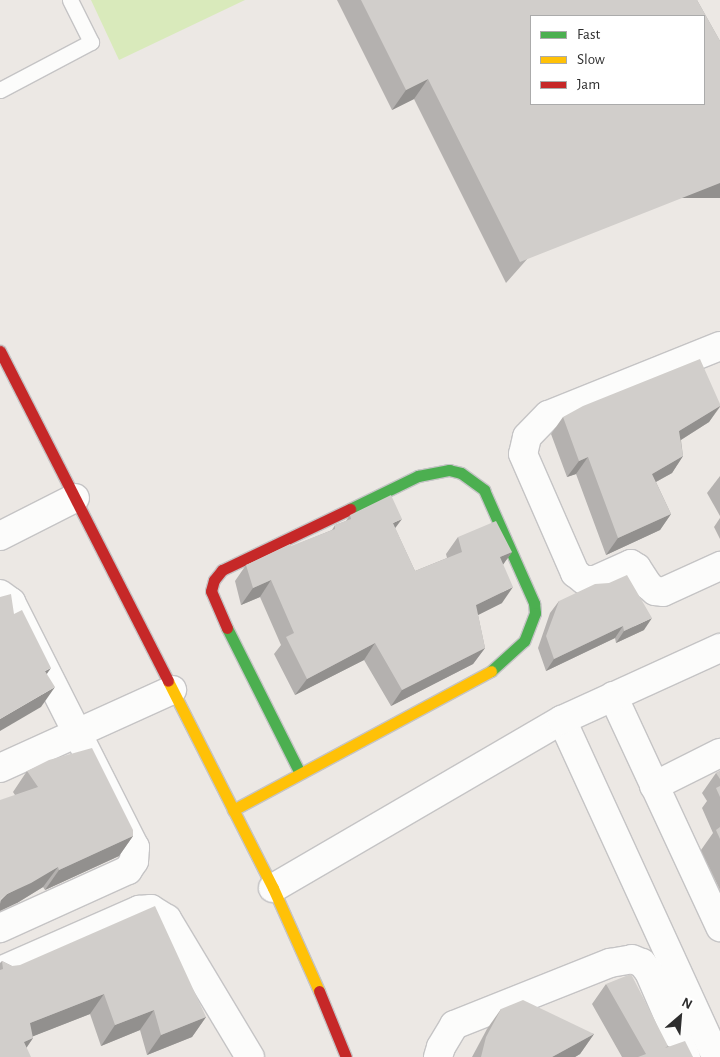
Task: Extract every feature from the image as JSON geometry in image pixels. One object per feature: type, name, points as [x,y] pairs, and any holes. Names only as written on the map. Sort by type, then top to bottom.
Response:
[{"type":"street","points":[[720,346],[548,415],[527,437],[523,454],[575,573],[584,580],[595,580],[630,564],[637,568],[648,586],[655,591],[663,592],[720,566]]},
{"type":"street","points":[[0,351],[273,888],[343,1046],[346,1057]]},
{"type":"street","points":[[233,810],[483,677],[504,662],[524,642],[535,613],[534,603],[484,490],[460,473],[449,470],[418,476],[222,570],[214,580],[212,591],[214,602],[300,773]]},
{"type":"street","points":[[0,536],[75,498]]},
{"type":"street","points":[[0,594],[11,602],[135,847],[134,861],[128,870],[0,928]]},
{"type":"street","points":[[273,888],[562,720],[720,648]]},
{"type":"street","points":[[0,768],[172,690]]},
{"type":"street","points":[[613,696],[720,927]]},
{"type":"street","points":[[562,720],[716,1057]]},
{"type":"street","points":[[654,786],[720,753]]},
{"type":"street","points":[[0,971],[139,910],[151,909],[167,919],[250,1057]]},
{"type":"street","points":[[438,1057],[441,1047],[454,1025],[610,962],[632,959],[642,963],[649,972],[686,1057]]},
{"type":"lane","points":[[0,90],[91,42],[70,0]]},
{"type":"green space","points":[[91,0],[245,0],[119,60]]},
{"type":"building","points":[[361,0],[697,0],[720,41],[720,183],[520,262],[428,79],[406,90]]},
{"type":"building","points":[[700,359],[720,406],[679,431],[683,456],[652,474],[671,514],[618,538],[588,457],[579,461],[563,417],[583,406]]},
{"type":"building","points":[[391,495],[402,519],[393,523],[415,571],[462,552],[458,537],[496,521],[512,552],[500,557],[513,587],[476,605],[485,648],[402,690],[375,643],[307,679],[286,637],[294,633],[271,580],[253,588],[246,565],[290,544],[291,546],[335,529],[335,525],[351,519],[350,515]]},
{"type":"building","points":[[627,575],[652,618],[624,631],[623,626],[554,659],[546,636],[559,601],[595,584],[609,583]]},
{"type":"building","points":[[11,594],[14,614],[22,610],[51,668],[45,671],[55,687],[0,719],[0,597]]},
{"type":"building","points":[[92,748],[133,830],[133,836],[59,870],[58,867],[31,883],[7,894],[1,899],[0,904],[0,800],[38,787],[27,771],[49,760]]},
{"type":"building","points":[[720,771],[720,779],[716,773]]},
{"type":"building","points":[[720,786],[720,797],[716,788]]},
{"type":"building","points":[[720,827],[720,839],[716,830]]},
{"type":"building","points":[[155,906],[206,1017],[161,1035],[154,1010],[115,1025],[104,994],[30,1023],[33,1038],[24,1042],[31,1057],[0,1057],[0,970],[3,969],[2,961],[12,966],[20,965]]},
{"type":"building","points":[[631,974],[668,1046],[665,1048],[685,1041],[693,1057],[638,1057],[646,1054],[606,984]]},
{"type":"building","points":[[523,1000],[594,1034],[552,1057],[481,1057],[486,1037],[501,1009]]},
{"type":"traffic: fast","points":[[350,509],[418,476],[449,470],[461,473],[484,490],[534,603],[535,613],[524,641],[491,671]]},
{"type":"traffic: fast","points":[[227,628],[300,773]]},
{"type":"traffic: slow","points":[[233,810],[491,671]]},
{"type":"traffic: slow","points":[[168,681],[273,888],[319,991]]},
{"type":"traffic: jam","points":[[0,351],[168,681]]},
{"type":"traffic: jam","points":[[227,628],[211,591],[214,580],[222,570],[350,509]]},
{"type":"traffic: jam","points":[[319,991],[346,1057]]}]
